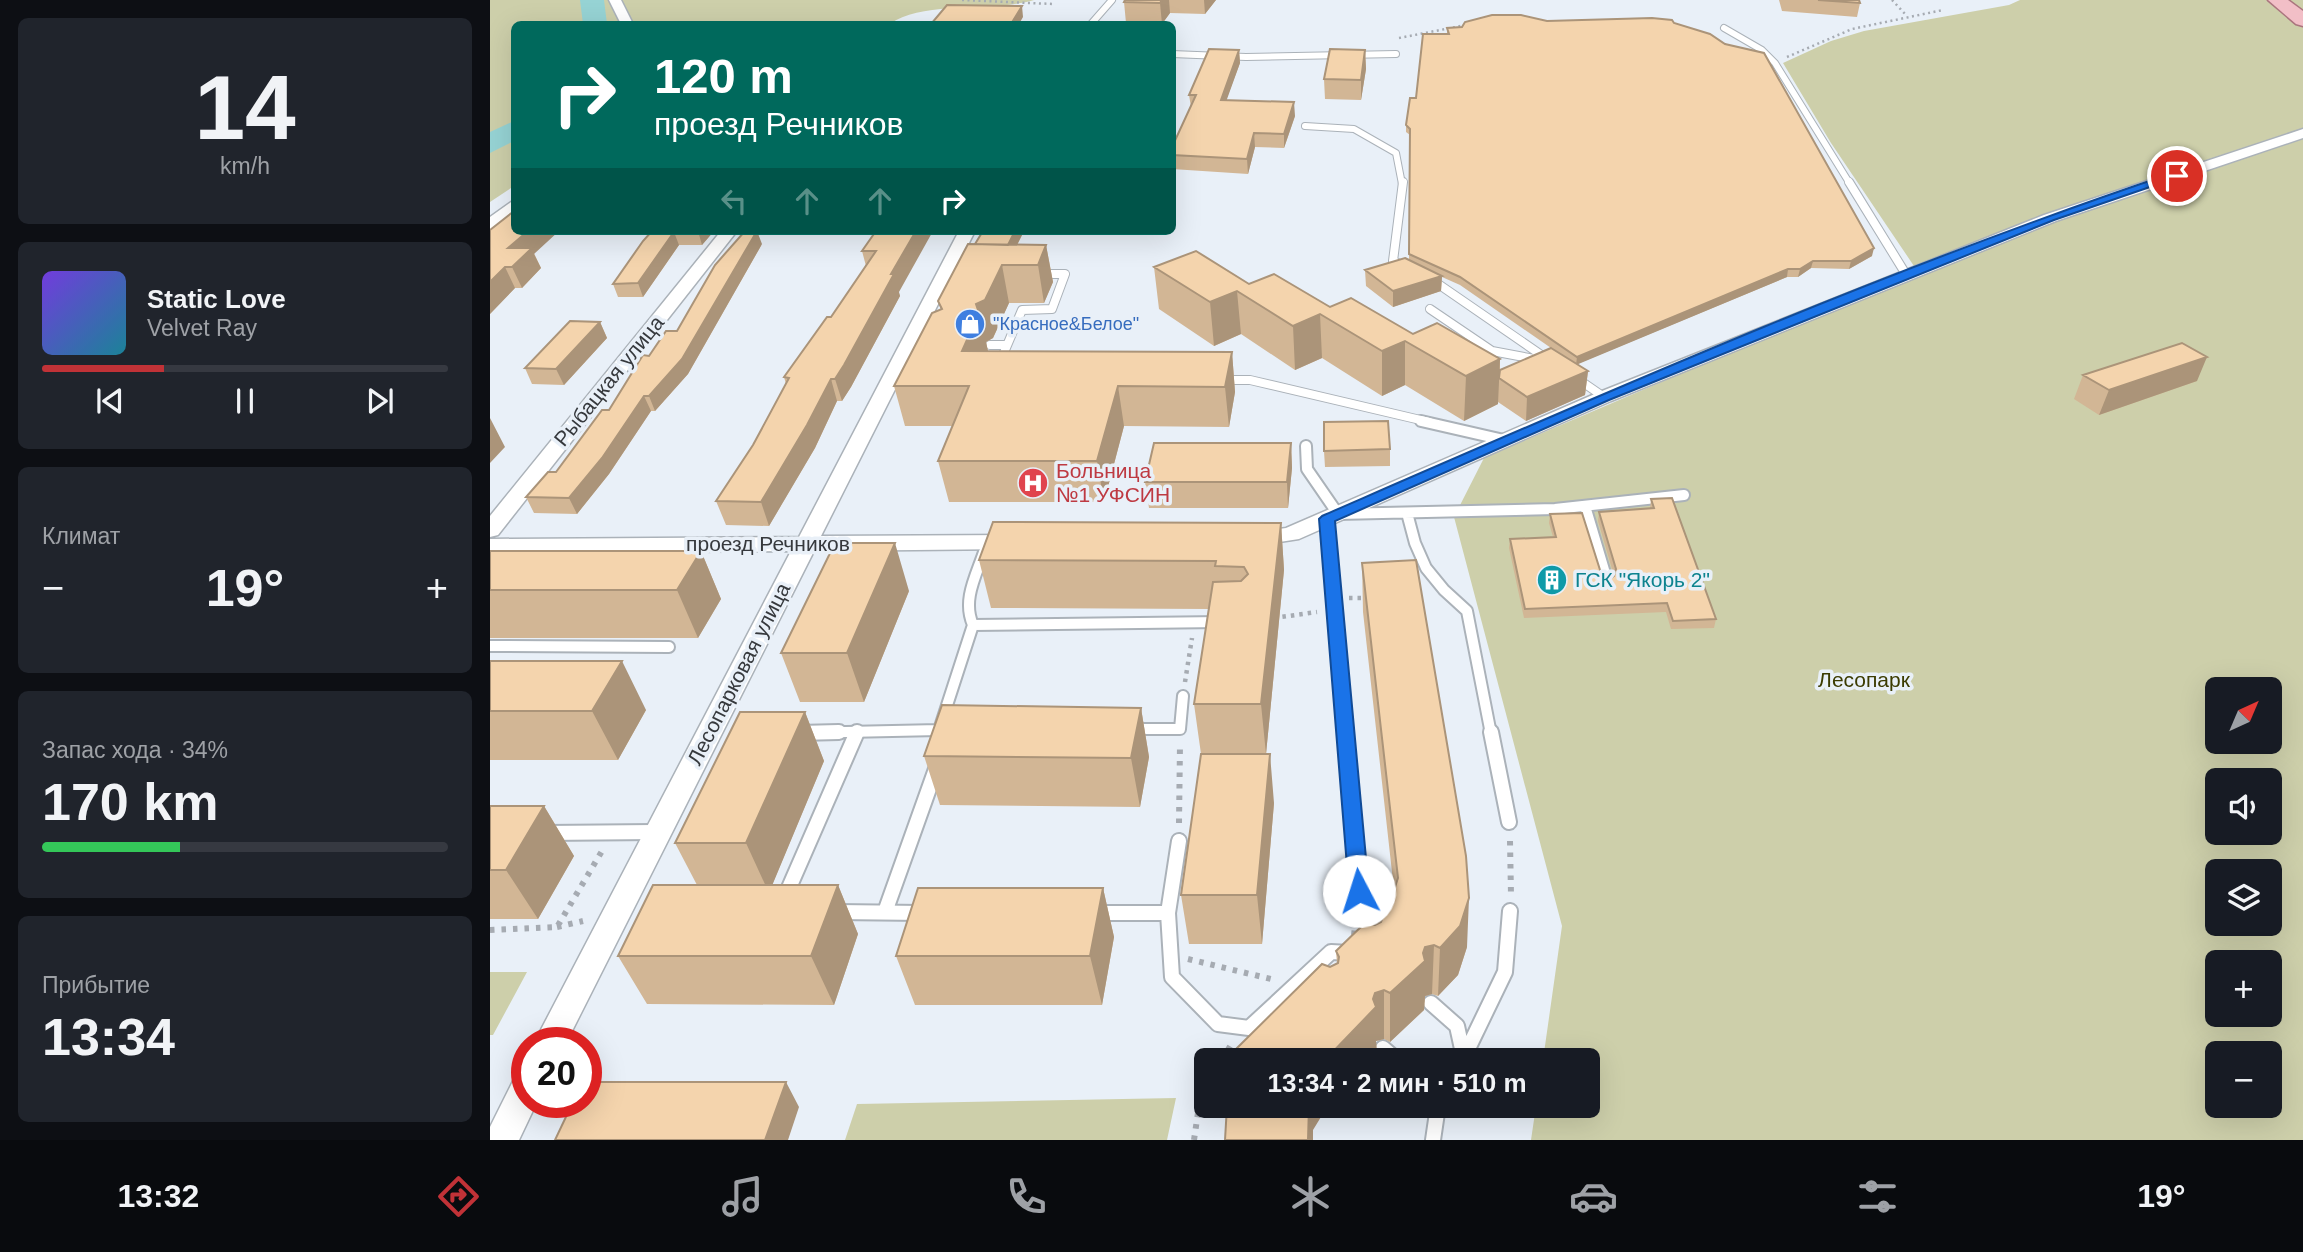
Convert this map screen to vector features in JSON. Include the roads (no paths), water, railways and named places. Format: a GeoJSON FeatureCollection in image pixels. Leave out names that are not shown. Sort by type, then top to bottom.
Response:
{"type":"FeatureCollection","features":[{"type":"Feature","properties":{"kind":"main road"},"geometry":{"type":"LineString","coordinates":[[2277,0],[2303,20]]}},
{"type":"Feature","properties":{"kind":"main road"},"geometry":{"type":"LineString","coordinates":[[2298,0],[2303,3]]}},
{"type":"Feature","properties":{"kind":"street"},"geometry":{"type":"LineString","coordinates":[[615,0],[626,21]]}},
{"type":"Feature","properties":{"kind":"street"},"geometry":{"type":"LineString","coordinates":[[1238,539],[1266,539],[1291,534],[1604,397],[2050,218],[2303,133]]}},
{"type":"Feature","properties":{"kind":"street"},"geometry":{"type":"LineString","coordinates":[[490,225],[511,208]]}},
{"type":"Feature","properties":{"kind":"street","name":"Рыбацкая улица"},"geometry":{"type":"LineString","coordinates":[[490,530],[726,235]]}},
{"type":"Feature","properties":{"kind":"street","name":"Лесопарковая улица"},"geometry":{"type":"LineString","coordinates":[[559,1027],[623,913],[658,832],[715,735],[806,544],[916,345],[951,275],[966,235]]}},
{"type":"Feature","properties":{"kind":"street","name":"проезд Речников"},"geometry":{"type":"LineString","coordinates":[[490,546],[1043,542]]}},
{"type":"Feature","properties":{"kind":"street"},"geometry":{"type":"LineString","coordinates":[[500,1140],[511,1118]]}},
{"type":"Feature","properties":{"kind":"lane"},"geometry":{"type":"LineString","coordinates":[[1094,21],[1112,0]]}},
{"type":"Feature","properties":{"kind":"lane"},"geometry":{"type":"LineString","coordinates":[[1724,28],[1762,50],[1775,63],[1907,276]]}},
{"type":"Feature","properties":{"kind":"lane"},"geometry":{"type":"LineString","coordinates":[[1176,54],[1246,57],[1394,54]]}},
{"type":"Feature","properties":{"kind":"lane"},"geometry":{"type":"LineString","coordinates":[[1306,126],[1354,129],[1396,153],[1403,178],[1393,261],[1441,284],[1604,397]]}},
{"type":"Feature","properties":{"kind":"lane"},"geometry":{"type":"LineString","coordinates":[[997,368],[1022,310],[1052,309],[1065,274],[1025,274]]}},
{"type":"Feature","properties":{"kind":"lane"},"geometry":{"type":"LineString","coordinates":[[1430,309],[1492,351],[1553,362]]}},
{"type":"Feature","properties":{"kind":"lane"},"geometry":{"type":"LineString","coordinates":[[990,345],[1007,345]]}},
{"type":"Feature","properties":{"kind":"lane"},"geometry":{"type":"LineString","coordinates":[[1210,380],[1250,380],[1504,440]]}},
{"type":"Feature","properties":{"kind":"lane"},"geometry":{"type":"LineString","coordinates":[[1306,446],[1307,469],[1333,517],[1359,891]]}},
{"type":"Feature","properties":{"kind":"lane"},"geometry":{"type":"LineString","coordinates":[[1333,517],[1629,504],[1684,495]]}},
{"type":"Feature","properties":{"kind":"lane"},"geometry":{"type":"LineString","coordinates":[[1585,506],[1607,580]]}},
{"type":"Feature","properties":{"kind":"lane"},"geometry":{"type":"LineString","coordinates":[[1407,513],[1410,531],[1427,573],[1445,594],[1467,611],[1509,822]]}},
{"type":"Feature","properties":{"kind":"lane"},"geometry":{"type":"LineString","coordinates":[[885,912],[944,737],[973,625],[967,616],[967,604],[988,543]]}},
{"type":"Feature","properties":{"kind":"lane"},"geometry":{"type":"LineString","coordinates":[[973,625],[1245,622]]}},
{"type":"Feature","properties":{"kind":"lane"},"geometry":{"type":"LineString","coordinates":[[490,646],[669,647]]}},
{"type":"Feature","properties":{"kind":"lane"},"geometry":{"type":"LineString","coordinates":[[1113,729],[1180,729],[1183,696]]}},
{"type":"Feature","properties":{"kind":"lane"},"geometry":{"type":"LineString","coordinates":[[789,733],[857,732],[944,737]]}},
{"type":"Feature","properties":{"kind":"lane"},"geometry":{"type":"LineString","coordinates":[[779,912],[857,732]]}},
{"type":"Feature","properties":{"kind":"lane"},"geometry":{"type":"LineString","coordinates":[[531,833],[658,832]]}},
{"type":"Feature","properties":{"kind":"lane"},"geometry":{"type":"LineString","coordinates":[[1179,841],[1168,914],[1171,977],[1218,1024],[1249,1028],[1302,988],[1331,953],[1349,953],[1367,960]]}},
{"type":"Feature","properties":{"kind":"lane"},"geometry":{"type":"LineString","coordinates":[[1468,1048],[1505,972],[1510,911]]}},
{"type":"Feature","properties":{"kind":"lane"},"geometry":{"type":"LineString","coordinates":[[818,912],[939,913]]}},
{"type":"Feature","properties":{"kind":"lane"},"geometry":{"type":"LineString","coordinates":[[1087,913],[1168,914]]}},
{"type":"Feature","properties":{"kind":"lane"},"geometry":{"type":"LineString","coordinates":[[1431,1003],[1457,1026],[1461,1048]]}},
{"type":"Feature","properties":{"kind":"lane"},"geometry":{"type":"LineString","coordinates":[[1433,1140],[1436,1118]]}},
{"type":"Feature","properties":{"kind":"waterway"},"geometry":{"type":"LineString","coordinates":[[592,0],[595,21]]}},
{"type":"Feature","properties":{"kind":"waterway"},"geometry":{"type":"LineString","coordinates":[[490,144],[511,131]]}},
{"type":"Feature","properties":{"kind":"place","name":"\"Красное&Белое\""},"geometry":{"type":"Point","coordinates":[970,324]}},
{"type":"Feature","properties":{"kind":"place","name":"Больница №1 УФСИН"},"geometry":{"type":"Point","coordinates":[1033,483]}},
{"type":"Feature","properties":{"kind":"place","name":"ГСК \"Якорь 2\""},"geometry":{"type":"Point","coordinates":[1552,580]}},
{"type":"Feature","properties":{"kind":"park label","name":"Лесопарк"},"geometry":{"type":"Point","coordinates":[1864,680]}}]}
